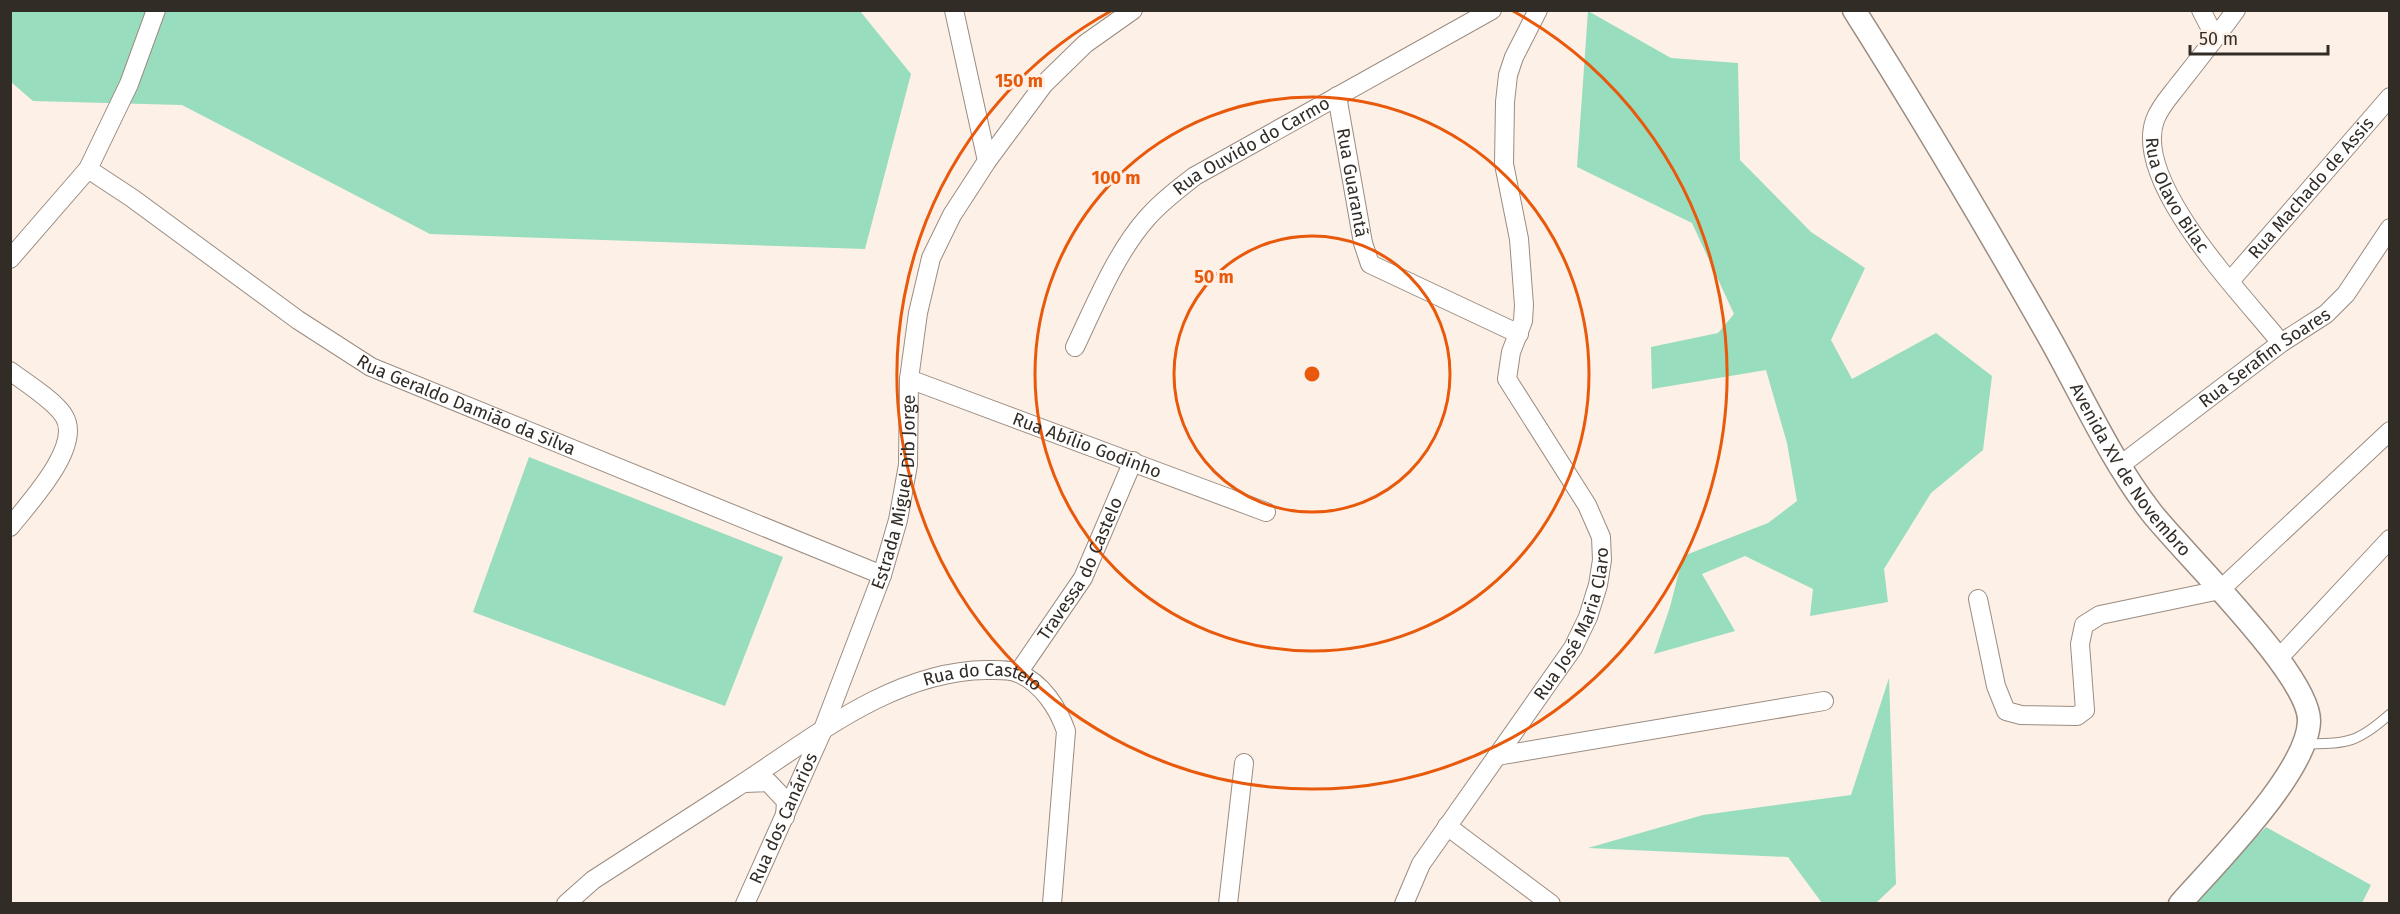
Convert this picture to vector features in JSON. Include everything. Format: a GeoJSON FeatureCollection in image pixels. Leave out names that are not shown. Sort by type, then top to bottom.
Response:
{"type":"FeatureCollection","features":[{"type":"Feature","properties":{"kind":"street"},"geometry":{"type":"LineString","coordinates":[[10,259],[88,169],[129,84],[156,10]]}},
{"type":"Feature","properties":{"kind":"street"},"geometry":{"type":"LineString","coordinates":[[954,10],[987,160]]}},
{"type":"Feature","properties":{"kind":"street","name":"Estrada Miguel Dib Jorge"},"geometry":{"type":"LineString","coordinates":[[822,732],[882,575],[898,520],[908,465],[909,379],[918,313],[931,258],[952,215],[987,160],[1044,84],[1084,44],[1132,10]]}},
{"type":"Feature","properties":{"kind":"street","name":"Rua Ouvido do Carmo"},"geometry":{"type":"LineString","coordinates":[[1075,347],[1111,274],[1145,219],[1166,199],[1195,176],[1492,10]]}},
{"type":"Feature","properties":{"kind":"street","name":"Rua José Maria Claro"},"geometry":{"type":"LineString","coordinates":[[1404,901],[1421,864],[1573,648],[1588,617],[1602,560],[1601,537],[1587,505],[1507,379],[1509,360],[1519,334],[1524,305],[1519,239],[1504,164],[1505,102],[1508,75],[1514,57],[1538,10]]}},
{"type":"Feature","properties":{"kind":"street","name":"Avenida XV de Novembro"},"geometry":{"type":"LineString","coordinates":[[1854,10],[2049,336],[2118,467],[2153,514],[2278,659],[2299,689],[2309,719],[2304,744],[2290,772],[2243,831],[2180,903]]}},
{"type":"Feature","properties":{"kind":"street"},"geometry":{"type":"LineString","coordinates":[[2201,10],[2215,37]]}},
{"type":"Feature","properties":{"kind":"street","name":"Rua Olavo Bilac"},"geometry":{"type":"LineString","coordinates":[[2236,10],[2158,111],[2152,133],[2159,173],[2174,207],[2281,343]]}},
{"type":"Feature","properties":{"kind":"street","name":"Rua Guarantã"},"geometry":{"type":"LineString","coordinates":[[1337,96],[1363,243],[1366,256],[1373,267],[1519,334]]}},
{"type":"Feature","properties":{"kind":"street","name":"Rua Machado de Assis"},"geometry":{"type":"LineString","coordinates":[[2230,280],[2390,97]]}},
{"type":"Feature","properties":{"kind":"street","name":"Rua Geraldo Damião da Silva"},"geometry":{"type":"LineString","coordinates":[[88,169],[132,198],[298,320],[370,367],[882,575]]}},
{"type":"Feature","properties":{"kind":"street","name":"Rua Serafim Soares"},"geometry":{"type":"LineString","coordinates":[[2118,467],[2281,343],[2326,314],[2346,294],[2390,228]]}},
{"type":"Feature","properties":{"kind":"street"},"geometry":{"type":"LineString","coordinates":[[10,371],[63,413],[69,425],[69,440],[60,459],[10,527]]}},
{"type":"Feature","properties":{"kind":"street","name":"Rua Abílio Godinho"},"geometry":{"type":"LineString","coordinates":[[909,379],[1266,512]]}},
{"type":"Feature","properties":{"kind":"street"},"geometry":{"type":"LineString","coordinates":[[1978,599],[1996,686],[2006,711],[2021,715],[2070,717],[2082,714],[2085,710],[2080,634],[2090,619],[2220,590],[2390,431]]}},
{"type":"Feature","properties":{"kind":"street","name":"Travessa do Castelo"},"geometry":{"type":"LineString","coordinates":[[1018,673],[1083,578],[1133,461]]}},
{"type":"Feature","properties":{"kind":"street"},"geometry":{"type":"LineString","coordinates":[[2278,659],[2390,539]]}},
{"type":"Feature","properties":{"kind":"street","name":"Rua do Castelo"},"geometry":{"type":"LineString","coordinates":[[822,732],[868,705],[919,682],[975,670],[1018,673],[1046,694],[1060,713],[1066,731],[1052,903]]}},
{"type":"Feature","properties":{"kind":"street"},"geometry":{"type":"LineString","coordinates":[[1497,756],[1824,701]]}},
{"type":"Feature","properties":{"kind":"street"},"geometry":{"type":"LineString","coordinates":[[566,903],[592,880],[822,732]]}},
{"type":"Feature","properties":{"kind":"street","name":"Rua dos Canários"},"geometry":{"type":"LineString","coordinates":[[745,903],[785,819],[822,732]]}},
{"type":"Feature","properties":{"kind":"street"},"geometry":{"type":"LineString","coordinates":[[1228,903],[1244,763]]}},
{"type":"Feature","properties":{"kind":"street"},"geometry":{"type":"LineString","coordinates":[[743,783],[768,782],[786,801],[785,819]]}},
{"type":"Feature","properties":{"kind":"street"},"geometry":{"type":"LineString","coordinates":[[1447,826],[1551,903]]}},
{"type":"Feature","properties":{"kind":"lane"},"geometry":{"type":"LineString","coordinates":[[2304,744],[2353,741],[2362,737],[2390,714]]}},
{"type":"Feature","properties":{"kind":"green space"},"geometry":{"type":"Polygon","coordinates":[[[12,10],[860,11],[911,74],[865,249],[430,234],[182,105],[33,101],[11,82],[12,10]]]}},
{"type":"Feature","properties":{"kind":"green space"},"geometry":{"type":"Polygon","coordinates":[[[1588,11],[1671,58],[1738,63],[1740,160],[1811,232],[1865,268],[1831,340],[1852,379],[1936,333],[1992,376],[1983,450],[1931,493],[1884,569],[1888,602],[1810,616],[1813,589],[1745,556],[1702,574],[1735,631],[1654,654],[1670,607],[1683,556],[1768,523],[1797,501],[1787,443],[1766,370],[1652,389],[1651,347],[1718,333],[1734,314],[1692,223],[1577,167],[1588,11]]]}},
{"type":"Feature","properties":{"kind":"green space"},"geometry":{"type":"Polygon","coordinates":[[[529,457],[783,557],[725,706],[473,612],[529,457]]]}},
{"type":"Feature","properties":{"kind":"green space"},"geometry":{"type":"Polygon","coordinates":[[[1889,678],[1896,884],[1876,903],[1822,903],[1788,857],[1588,848],[1703,815],[1851,795],[1889,678]]]}},
{"type":"Feature","properties":{"kind":"green space"},"geometry":{"type":"Polygon","coordinates":[[[2266,827],[2371,885],[2362,903],[2190,904],[2266,827]]]}}]}
